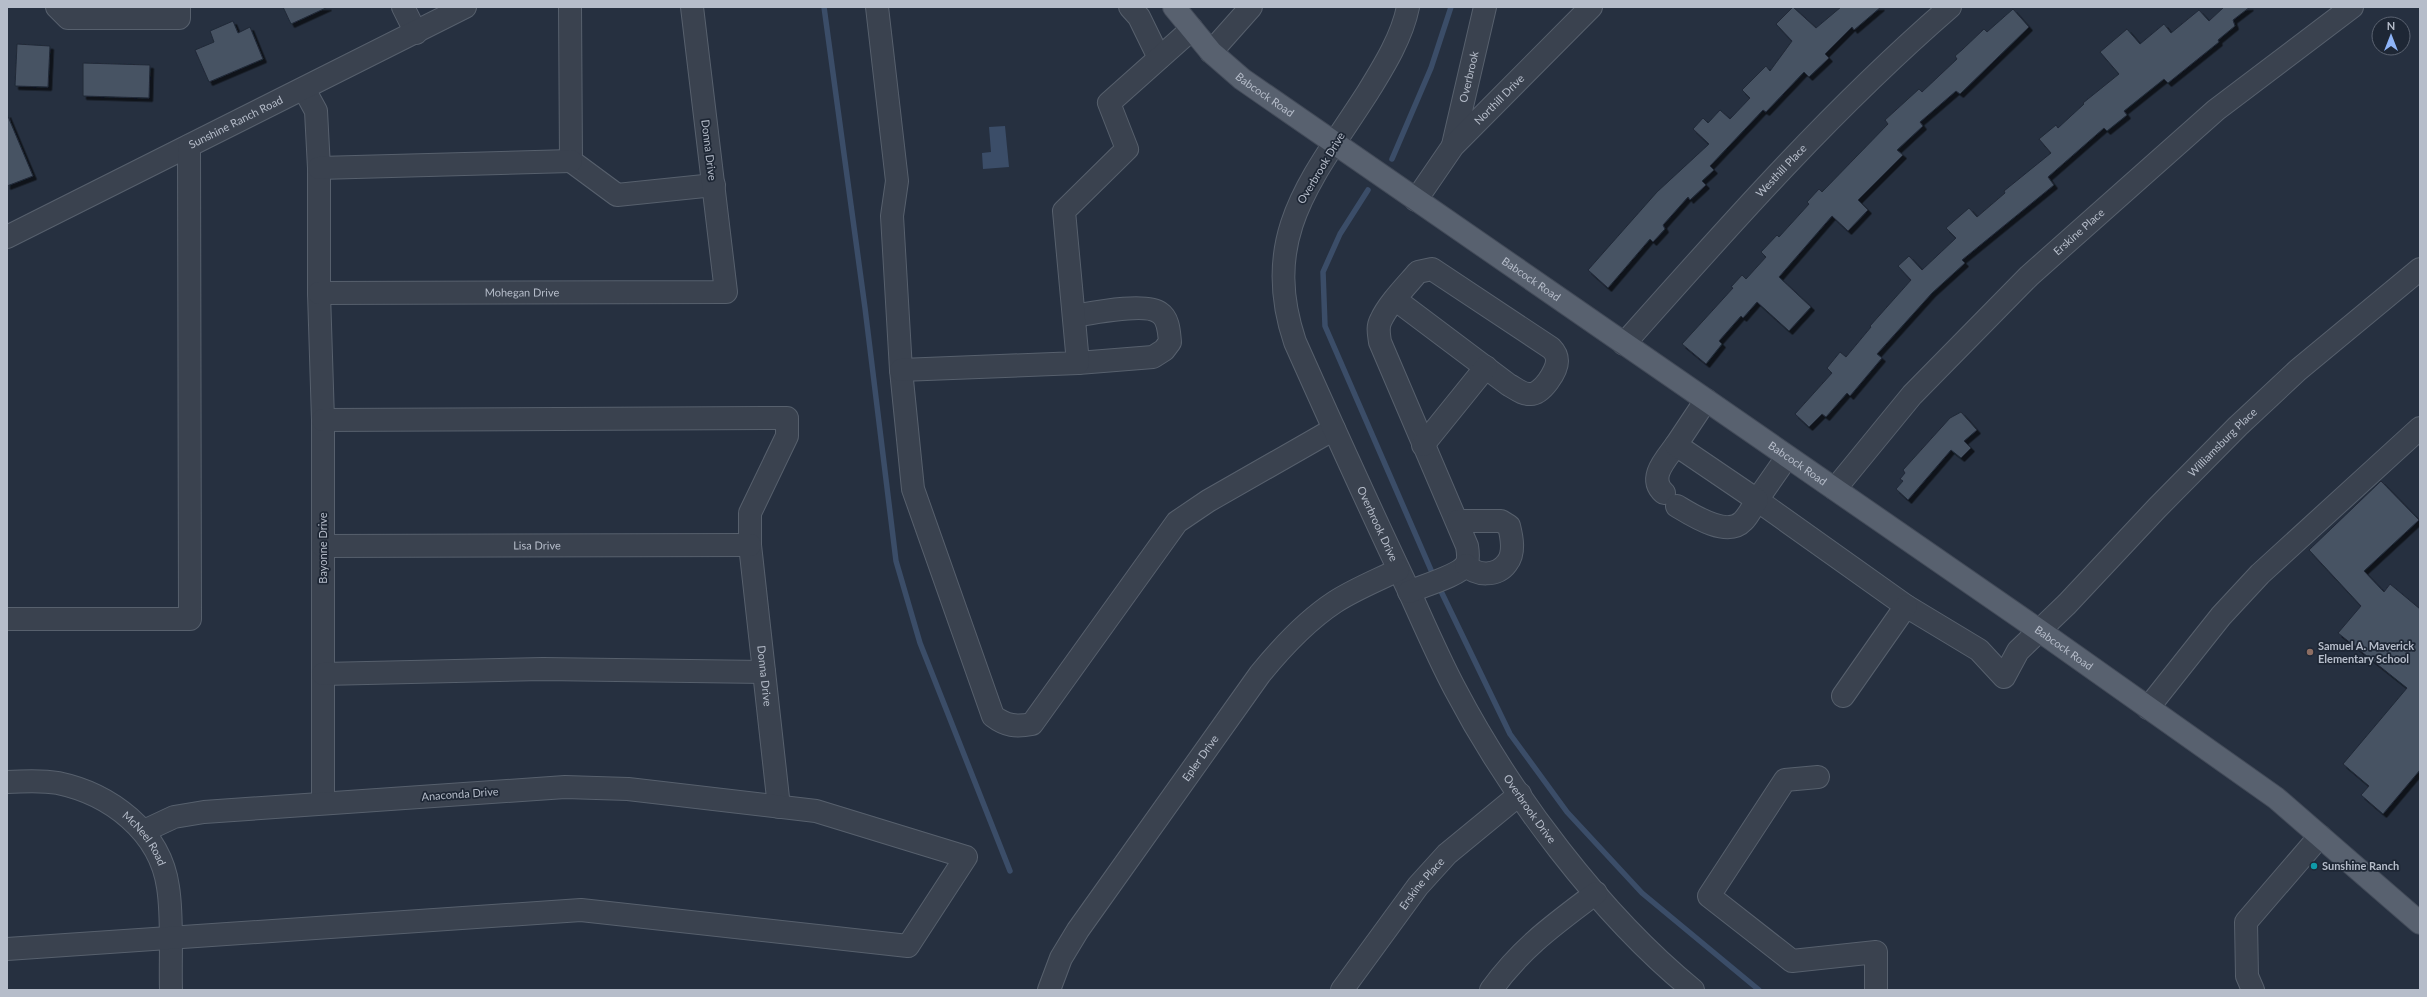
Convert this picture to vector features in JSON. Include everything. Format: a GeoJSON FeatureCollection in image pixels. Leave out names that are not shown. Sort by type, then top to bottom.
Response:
{"type":"FeatureCollection","features":[{"type":"Feature","properties":{"kind":"main road","name":"Babcock Road"},"geometry":{"type":"LineString","coordinates":[[1174,7],[1211,52],[1242,79],[2040,631],[2276,798],[2420,923]]}},
{"type":"Feature","properties":{"kind":"street"},"geometry":{"type":"LineString","coordinates":[[58,7],[68,18],[179,18],[179,7]]}},
{"type":"Feature","properties":{"kind":"street"},"geometry":{"type":"LineString","coordinates":[[403,7],[416,33]]}},
{"type":"Feature","properties":{"kind":"street","name":"Sunshine Ranch Road"},"geometry":{"type":"LineString","coordinates":[[7,237],[416,33],[465,7]]}},
{"type":"Feature","properties":{"kind":"street"},"geometry":{"type":"LineString","coordinates":[[570,7],[571,161]]}},
{"type":"Feature","properties":{"kind":"street","name":"Donna Drive"},"geometry":{"type":"LineString","coordinates":[[692,7],[726,292]]}},
{"type":"Feature","properties":{"kind":"street"},"geometry":{"type":"LineString","coordinates":[[877,7],[897,181],[892,216],[901,370],[913,489],[993,716],[1004,724],[1018,726],[1032,724],[1177,522],[1208,501],[1334,429]]}},
{"type":"Feature","properties":{"kind":"street"},"geometry":{"type":"LineString","coordinates":[[1130,7],[1139,17],[1159,58]]}},
{"type":"Feature","properties":{"kind":"street"},"geometry":{"type":"LineString","coordinates":[[1211,52],[1251,7]]}},
{"type":"Feature","properties":{"kind":"street","name":"Overbrook Drive"},"geometry":{"type":"LineString","coordinates":[[1408,7],[1385,65],[1299,203],[1287,234],[1282,266],[1284,304],[1288,323],[1398,570],[1417,588],[1455,690],[1520,794],[1566,858],[1681,987]]}},
{"type":"Feature","properties":{"kind":"street","name":"Overbrook"},"geometry":{"type":"LineString","coordinates":[[1452,146],[1484,7]]}},
{"type":"Feature","properties":{"kind":"street","name":"Northill Drive"},"geometry":{"type":"LineString","coordinates":[[1416,200],[1452,146],[1592,7]]}},
{"type":"Feature","properties":{"kind":"street","name":"Westhill Place"},"geometry":{"type":"LineString","coordinates":[[1624,344],[1771,179],[1850,99],[1950,7]]}},
{"type":"Feature","properties":{"kind":"street","name":"Erskine Place"},"geometry":{"type":"LineString","coordinates":[[1835,489],[1912,395],[2029,276],[2216,110],[2352,7]]}},
{"type":"Feature","properties":{"kind":"street"},"geometry":{"type":"LineString","coordinates":[[1078,363],[1064,210],[1127,149],[1109,103],[1192,29]]}},
{"type":"Feature","properties":{"kind":"street","name":"Bayonne Drive"},"geometry":{"type":"LineString","coordinates":[[304,89],[316,111],[319,168],[319,293],[323,420],[323,803]]}},
{"type":"Feature","properties":{"kind":"street"},"geometry":{"type":"LineString","coordinates":[[7,619],[190,619],[189,146]]}},
{"type":"Feature","properties":{"kind":"street"},"geometry":{"type":"LineString","coordinates":[[319,168],[571,161],[617,195],[714,185]]}},
{"type":"Feature","properties":{"kind":"street"},"geometry":{"type":"LineString","coordinates":[[1396,300],[1508,385],[1526,394],[1533,394],[1542,389],[1557,365],[1558,359],[1551,348],[1432,269],[1418,272],[1381,319],[1378,330],[1380,342],[1423,445],[1468,546],[1468,560],[1462,568],[1417,588]]}},
{"type":"Feature","properties":{"kind":"street","name":"Williamsburg Place"},"geometry":{"type":"LineString","coordinates":[[1906,606],[1979,650],[2004,677],[2018,651],[2040,631],[2238,426],[2298,370],[2420,269]]}},
{"type":"Feature","properties":{"kind":"street","name":"Mohegan Drive"},"geometry":{"type":"LineString","coordinates":[[319,293],[726,292]]}},
{"type":"Feature","properties":{"kind":"street"},"geometry":{"type":"LineString","coordinates":[[901,370],[1078,363],[1153,357],[1164,350],[1170,342],[1165,318],[1160,312],[1148,308],[1074,316]]}},
{"type":"Feature","properties":{"kind":"street"},"geometry":{"type":"LineString","coordinates":[[1423,445],[1486,367]]}},
{"type":"Feature","properties":{"kind":"street"},"geometry":{"type":"LineString","coordinates":[[1706,400],[1665,460],[1656,478],[1658,486],[1671,500],[1704,523],[1730,526],[1742,522],[1787,457]]}},
{"type":"Feature","properties":{"kind":"street","name":"Donna Drive"},"geometry":{"type":"LineString","coordinates":[[323,420],[787,418],[787,436],[750,513],[750,545],[779,807]]}},
{"type":"Feature","properties":{"kind":"street"},"geometry":{"type":"LineString","coordinates":[[2148,708],[2220,616],[2260,574],[2420,428]]}},
{"type":"Feature","properties":{"kind":"street"},"geometry":{"type":"LineString","coordinates":[[1676,445],[1758,500],[1906,606],[1843,696]]}},
{"type":"Feature","properties":{"kind":"street"},"geometry":{"type":"LineString","coordinates":[[1458,521],[1501,521],[1509,526],[1512,537],[1510,558],[1507,564],[1498,570],[1486,574],[1462,568]]}},
{"type":"Feature","properties":{"kind":"street","name":"Lisa Drive"},"geometry":{"type":"LineString","coordinates":[[323,546],[750,545]]}},
{"type":"Feature","properties":{"kind":"street","name":"Epler Drive"},"geometry":{"type":"LineString","coordinates":[[1049,990],[1061,958],[1078,930],[1260,674],[1288,642],[1336,602],[1398,570]]}},
{"type":"Feature","properties":{"kind":"street"},"geometry":{"type":"LineString","coordinates":[[323,674],[543,668],[764,672]]}},
{"type":"Feature","properties":{"kind":"street"},"geometry":{"type":"LineString","coordinates":[[1818,777],[1785,780],[1709,896],[1792,961],[1876,952],[1876,990]]}},
{"type":"Feature","properties":{"kind":"street","name":"McNeel Road"},"geometry":{"type":"LineString","coordinates":[[7,782],[58,783],[88,792],[117,806],[144,831],[160,860],[168,887],[171,990]]}},
{"type":"Feature","properties":{"kind":"street","name":"Anaconda Drive"},"geometry":{"type":"LineString","coordinates":[[144,831],[174,817],[204,812],[565,787],[628,789],[816,811],[966,857],[908,946],[581,910],[169,939]]}},
{"type":"Feature","properties":{"kind":"street","name":"Erskine Place"},"geometry":{"type":"LineString","coordinates":[[1342,990],[1418,886],[1446,854],[1520,794]]}},
{"type":"Feature","properties":{"kind":"street"},"geometry":{"type":"LineString","coordinates":[[2253,990],[2247,976],[2246,922],[2320,836]]}},
{"type":"Feature","properties":{"kind":"street"},"geometry":{"type":"LineString","coordinates":[[1491,990],[1510,964],[1537,938],[1596,893]]}},
{"type":"Feature","properties":{"kind":"street"},"geometry":{"type":"LineString","coordinates":[[7,949],[169,939]]}},
{"type":"Feature","properties":{"kind":"water"},"geometry":{"type":"Polygon","coordinates":[[[1005,126],[1009,167],[983,169],[982,153],[991,152],[989,127],[1005,126]]]}},
{"type":"Feature","properties":{"kind":"building"},"geometry":{"type":"Polygon","coordinates":[[[283,7],[328,7],[291,24],[283,7]]]}},
{"type":"Feature","properties":{"kind":"building"},"geometry":{"type":"Polygon","coordinates":[[[1793,7],[1816,28],[1841,7],[1881,7],[1854,30],[1852,27],[1825,54],[1829,58],[1809,77],[1804,72],[1766,112],[1763,110],[1710,166],[1714,170],[1702,181],[1706,185],[1690,200],[1688,197],[1663,225],[1665,229],[1653,242],[1650,239],[1608,288],[1588,270],[1657,192],[1709,144],[1693,129],[1703,118],[1708,123],[1720,110],[1730,119],[1750,98],[1742,90],[1766,66],[1770,71],[1792,41],[1776,24],[1793,7]]]}},
{"type":"Feature","properties":{"kind":"building"},"geometry":{"type":"Polygon","coordinates":[[[2224,7],[2250,7],[2233,20],[2235,26],[2218,40],[2219,42],[2168,83],[2164,79],[2124,111],[2127,115],[2107,131],[2104,128],[2048,177],[2054,185],[1962,260],[1965,263],[1932,293],[1877,354],[1882,358],[1850,396],[1847,393],[1826,417],[1822,414],[1809,427],[1795,414],[1832,373],[1827,368],[1840,352],[1846,357],[1871,327],[1870,326],[1911,280],[1898,266],[1909,256],[1922,270],[1956,238],[1946,228],[1969,208],[1977,217],[2005,193],[2004,191],[2051,153],[2039,139],[2056,125],[2058,128],[2084,104],[2083,103],[2119,74],[2100,52],[2127,29],[2140,44],[2164,24],[2171,33],[2199,10],[2209,21],[2224,7]]]}},
{"type":"Feature","properties":{"kind":"building"},"geometry":{"type":"Polygon","coordinates":[[[2013,9],[2029,27],[1960,94],[1956,91],[1920,122],[1923,126],[1897,150],[1903,155],[1858,200],[1868,210],[1848,231],[1832,216],[1779,277],[1811,307],[1789,331],[1757,302],[1743,318],[1741,316],[1719,341],[1722,344],[1706,364],[1682,344],[1733,288],[1731,287],[1742,275],[1746,279],[1766,257],[1761,252],[1777,235],[1779,237],[1809,204],[1807,202],[1819,189],[1822,192],[1888,124],[1885,120],[1919,89],[1922,92],[1957,59],[1955,56],[1984,29],[1987,32],[2013,9]]]}},
{"type":"Feature","properties":{"kind":"building"},"geometry":{"type":"Polygon","coordinates":[[[233,21],[238,33],[250,27],[263,59],[209,82],[195,50],[214,42],[210,31],[233,21]]]}},
{"type":"Feature","properties":{"kind":"building"},"geometry":{"type":"Polygon","coordinates":[[[17,44],[50,46],[48,87],[15,86],[17,44]]]}},
{"type":"Feature","properties":{"kind":"building"},"geometry":{"type":"Polygon","coordinates":[[[83,63],[150,65],[149,98],[83,96],[83,63]]]}},
{"type":"Feature","properties":{"kind":"building"},"geometry":{"type":"Polygon","coordinates":[[[7,114],[33,176],[7,186],[7,114]]]}},
{"type":"Feature","properties":{"kind":"building"},"geometry":{"type":"Polygon","coordinates":[[[1961,412],[1977,430],[1964,441],[1971,448],[1961,458],[1951,450],[1908,500],[1896,489],[1903,481],[1900,479],[1905,473],[1903,470],[1950,418],[1961,412]]]}},
{"type":"Feature","properties":{"kind":"building"},"geometry":{"type":"Polygon","coordinates":[[[2381,481],[2419,520],[2364,571],[2384,592],[2390,584],[2420,609],[2420,770],[2383,814],[2361,795],[2369,786],[2343,764],[2407,688],[2338,633],[2361,606],[2309,550],[2381,481]]]}},
{"type":"Feature","properties":{"kind":"waterway"},"geometry":{"type":"LineString","coordinates":[[824,7],[865,308],[896,561],[920,643],[1010,871]]}},
{"type":"Feature","properties":{"kind":"waterway"},"geometry":{"type":"LineString","coordinates":[[1392,159],[1431,68],[1451,7]]}},
{"type":"Feature","properties":{"kind":"waterway"},"geometry":{"type":"LineString","coordinates":[[1368,190],[1340,234],[1323,272],[1325,326],[1434,577]]}},
{"type":"Feature","properties":{"kind":"waterway"},"geometry":{"type":"LineString","coordinates":[[1438,585],[1510,734],[1567,812],[1642,893],[1759,990]]}},
{"type":"Feature","properties":{"kind":"place","name":"Samuel A. Maverick Elementary School"},"geometry":{"type":"Point","coordinates":[2310,652]}},
{"type":"Feature","properties":{"kind":"place","name":"Sunshine Ranch"},"geometry":{"type":"Point","coordinates":[2314,866]}}]}
